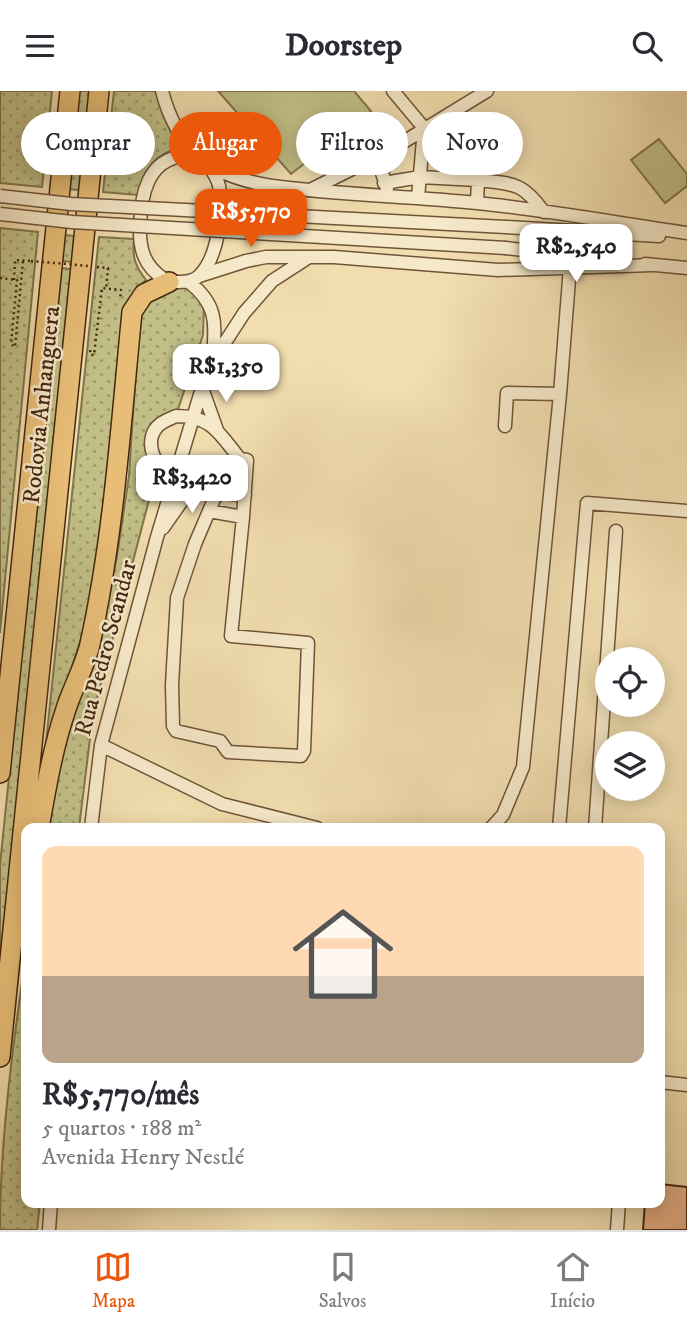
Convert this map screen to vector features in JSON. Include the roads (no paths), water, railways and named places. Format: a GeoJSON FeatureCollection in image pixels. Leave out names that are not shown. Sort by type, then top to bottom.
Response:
{"type":"FeatureCollection","features":[{"type":"Feature","properties":{"kind":"highway","name":"Rodovia Anhanguera"},"geometry":{"type":"LineString","coordinates":[[0,773],[70,91]]}},
{"type":"Feature","properties":{"kind":"highway","name":"Rodovia Anhanguera"},"geometry":{"type":"LineString","coordinates":[[24,823],[99,91]]}},
{"type":"Feature","properties":{"kind":"highway"},"geometry":{"type":"LineString","coordinates":[[40,823],[56,744],[65,710],[89,648],[102,588],[110,540],[132,312],[144,294],[169,282]]}},
{"type":"Feature","properties":{"kind":"highway","name":"Rodovia Anhanguera"},"geometry":{"type":"LineString","coordinates":[[0,1057],[21,855]]}},
{"type":"Feature","properties":{"kind":"highway"},"geometry":{"type":"LineString","coordinates":[[5,1012],[21,923]]}},
{"type":"Feature","properties":{"kind":"street"},"geometry":{"type":"LineString","coordinates":[[162,91],[169,112]]}},
{"type":"Feature","properties":{"kind":"street"},"geometry":{"type":"LineString","coordinates":[[393,91],[422,126]]}},
{"type":"Feature","properties":{"kind":"street"},"geometry":{"type":"LineString","coordinates":[[451,112],[486,91]]}},
{"type":"Feature","properties":{"kind":"street"},"geometry":{"type":"LineString","coordinates":[[418,198],[422,152]]}},
{"type":"Feature","properties":{"kind":"street"},"geometry":{"type":"LineString","coordinates":[[169,160],[153,172],[144,187],[139,235],[141,252],[146,263],[169,282],[194,279],[266,257],[309,257],[498,270],[653,265]]}},
{"type":"Feature","properties":{"kind":"street"},"geometry":{"type":"LineString","coordinates":[[194,279],[216,242],[220,218],[219,183],[214,175]]}},
{"type":"Feature","properties":{"kind":"street"},"geometry":{"type":"LineString","coordinates":[[233,175],[259,184],[477,203],[687,236]]}},
{"type":"Feature","properties":{"kind":"street"},"geometry":{"type":"LineString","coordinates":[[310,190],[340,175]]}},
{"type":"Feature","properties":{"kind":"street"},"geometry":{"type":"LineString","coordinates":[[382,175],[391,195]]}},
{"type":"Feature","properties":{"kind":"street"},"geometry":{"type":"LineString","coordinates":[[384,183],[420,177],[512,184],[523,188],[544,212]]}},
{"type":"Feature","properties":{"kind":"street"},"geometry":{"type":"LineString","coordinates":[[477,203],[478,180]]}},
{"type":"Feature","properties":{"kind":"street"},"geometry":{"type":"LineString","coordinates":[[0,196],[71,204],[687,236]]}},
{"type":"Feature","properties":{"kind":"street"},"geometry":{"type":"LineString","coordinates":[[0,214],[72,222],[506,248],[687,268]]}},
{"type":"Feature","properties":{"kind":"street","name":"Rua Pedro Scandar"},"geometry":{"type":"LineString","coordinates":[[92,823],[101,745],[157,537],[202,388],[213,361],[244,313],[272,281],[309,257]]}},
{"type":"Feature","properties":{"kind":"street"},"geometry":{"type":"LineString","coordinates":[[496,823],[503,815],[523,767],[570,267]]}},
{"type":"Feature","properties":{"kind":"street","name":"Rua Pedro Scandar"},"geometry":{"type":"LineString","coordinates":[[194,279],[213,309],[213,361]]}},
{"type":"Feature","properties":{"kind":"street"},"geometry":{"type":"LineString","coordinates":[[202,388],[217,430],[240,459]]}},
{"type":"Feature","properties":{"kind":"street"},"geometry":{"type":"LineString","coordinates":[[505,426],[506,393],[560,394]]}},
{"type":"Feature","properties":{"kind":"street"},"geometry":{"type":"LineString","coordinates":[[217,430],[193,416],[176,416],[157,427],[150,446],[164,471],[175,475],[200,475],[240,459],[247,460],[245,495],[231,636],[308,643],[304,751],[301,756],[228,752],[220,741],[176,731],[172,685],[177,598],[217,494],[245,495]]}},
{"type":"Feature","properties":{"kind":"street"},"geometry":{"type":"LineString","coordinates":[[157,537],[200,475]]}},
{"type":"Feature","properties":{"kind":"street"},"geometry":{"type":"LineString","coordinates":[[559,823],[587,503],[687,511]]}},
{"type":"Feature","properties":{"kind":"street"},"geometry":{"type":"LineString","coordinates":[[209,511],[243,517]]}},
{"type":"Feature","properties":{"kind":"street"},"geometry":{"type":"LineString","coordinates":[[595,823],[616,531]]}},
{"type":"Feature","properties":{"kind":"street"},"geometry":{"type":"LineString","coordinates":[[101,745],[222,804],[297,823]]}},
{"type":"Feature","properties":{"kind":"street"},"geometry":{"type":"LineString","coordinates":[[665,1083],[687,1085]]}},
{"type":"Feature","properties":{"kind":"street"},"geometry":{"type":"LineString","coordinates":[[49,1230],[51,1208]]}},
{"type":"Feature","properties":{"kind":"street"},"geometry":{"type":"LineString","coordinates":[[617,1230],[619,1208]]}}]}
